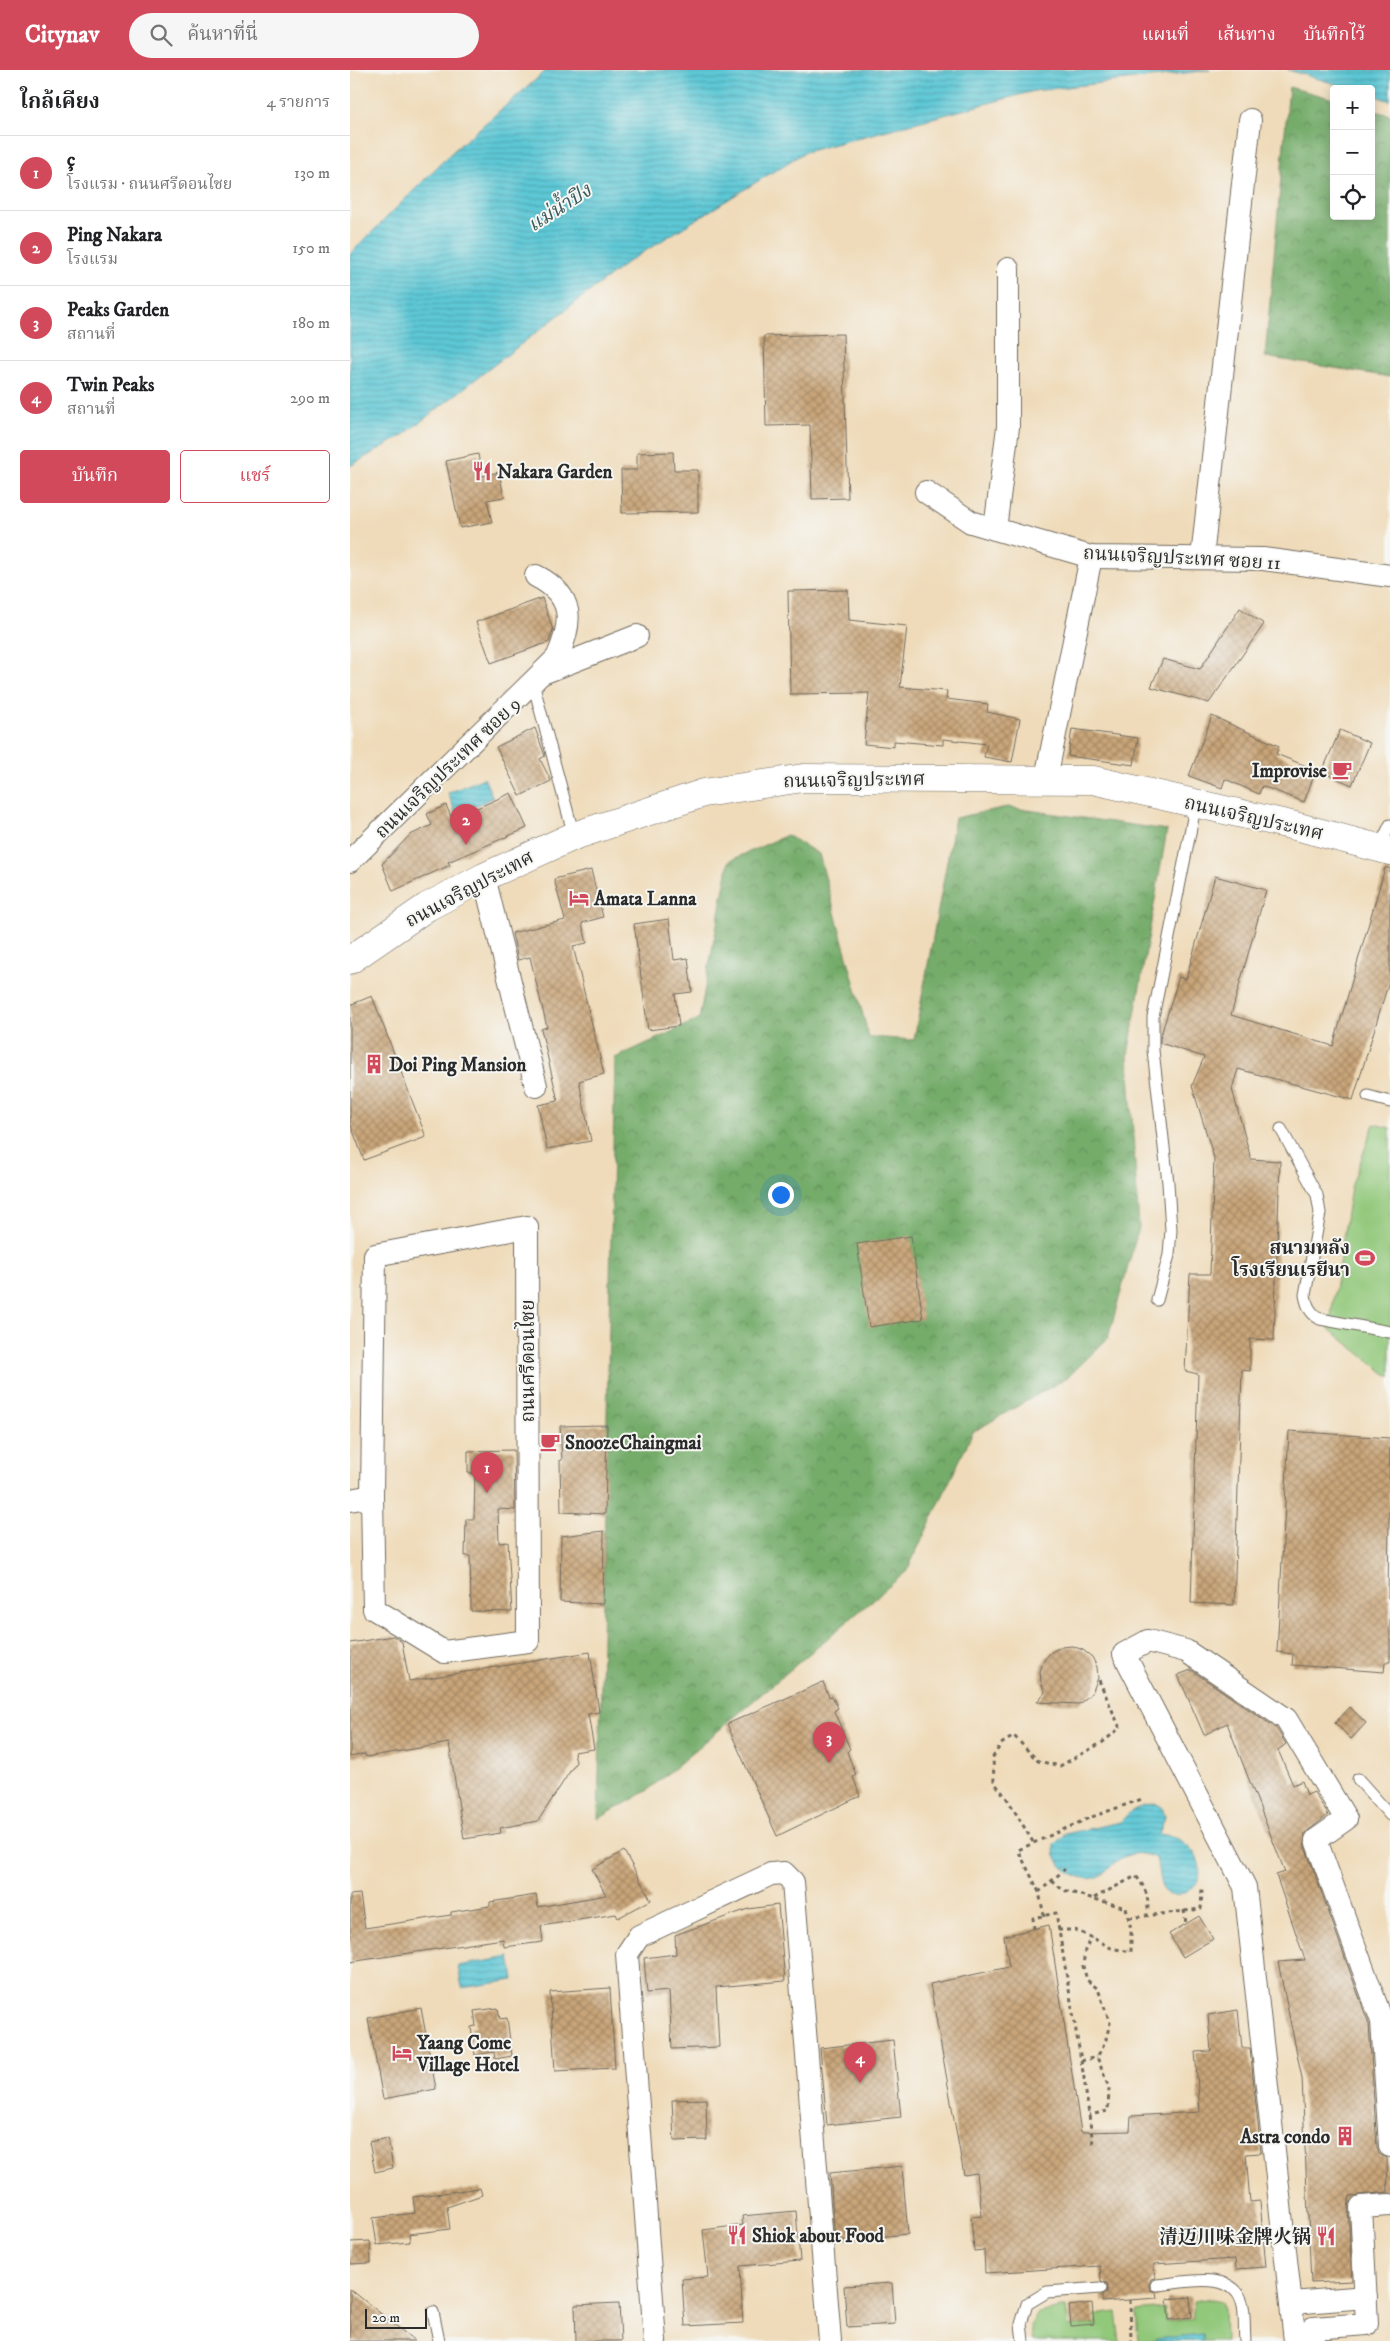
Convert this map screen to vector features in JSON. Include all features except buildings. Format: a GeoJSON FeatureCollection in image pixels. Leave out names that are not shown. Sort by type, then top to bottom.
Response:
{"type":"FeatureCollection","features":[{"type":"Feature","properties":{"kind":"street"},"geometry":{"type":"LineString","coordinates":[[1202,558],[1250,120]]}},
{"type":"Feature","properties":{"kind":"street"},"geometry":{"type":"LineString","coordinates":[[995,529],[1008,427],[1008,269]]}},
{"type":"Feature","properties":{"kind":"street","name":"ถนนเจริญประเทศ ซอย 11"},"geometry":{"type":"LineString","coordinates":[[926,492],[972,522],[1091,557],[1263,559],[1390,576]]}},
{"type":"Feature","properties":{"kind":"street"},"geometry":{"type":"LineString","coordinates":[[1046,778],[1091,557]]}},
{"type":"Feature","properties":{"kind":"street","name":"ถนนเจริญประเทศ ซอย 9"},"geometry":{"type":"LineString","coordinates":[[350,861],[557,658],[568,634],[566,607],[551,584],[536,576]]}},
{"type":"Feature","properties":{"kind":"street"},"geometry":{"type":"LineString","coordinates":[[538,677],[637,636]]}},
{"type":"Feature","properties":{"kind":"street","name":"ถนนเจริญประเทศ"},"geometry":{"type":"LineString","coordinates":[[350,960],[405,920],[484,877],[574,836],[704,793],[774,781],[803,778],[1046,778],[1093,780],[1196,803],[1386,841]]}},
{"type":"Feature","properties":{"kind":"street"},"geometry":{"type":"LineString","coordinates":[[484,877],[536,1086]]}},
{"type":"Feature","properties":{"kind":"street","name":"ถนนศรีดอนไชย"},"geometry":{"type":"LineString","coordinates":[[527,1227],[528,1641],[444,1652],[374,1608],[372,1496],[375,1255],[527,1227]]}},
{"type":"Feature","properties":{"kind":"street"},"geometry":{"type":"LineString","coordinates":[[350,1500],[372,1496]]}},
{"type":"Feature","properties":{"kind":"street"},"geometry":{"type":"LineString","coordinates":[[1295,2341],[1245,1888],[1124,1654],[1148,1641],[1186,1651],[1286,1719],[1346,1820],[1316,1840],[1382,2021],[1390,2146]]}},
{"type":"Feature","properties":{"kind":"street"},"geometry":{"type":"LineString","coordinates":[[655,2341],[626,1954],[639,1936],[771,1874],[784,1873],[792,1882],[830,2341]]}},
{"type":"Feature","properties":{"kind":"street"},"geometry":{"type":"LineString","coordinates":[[1314,2341],[1313,2328],[1367,2324],[1361,2207],[1390,2205]]}},
{"type":"Feature","properties":{"kind":"street"},"geometry":{"type":"LineString","coordinates":[[1292,2303],[1366,2297]]}},
{"type":"Feature","properties":{"kind":"lane"},"geometry":{"type":"LineString","coordinates":[[538,677],[574,836]]}},
{"type":"Feature","properties":{"kind":"lane"},"geometry":{"type":"LineString","coordinates":[[1156,1300],[1169,1255],[1171,1230],[1168,1183],[1153,1050],[1153,1017],[1196,803]]}},
{"type":"Feature","properties":{"kind":"lane"},"geometry":{"type":"LineString","coordinates":[[1368,1096],[1390,1102]]}},
{"type":"Feature","properties":{"kind":"lane"},"geometry":{"type":"LineString","coordinates":[[1281,1129],[1317,1196],[1320,1213],[1305,1294],[1306,1306],[1320,1319],[1390,1332]]}},
{"type":"Feature","properties":{"kind":"lane"},"geometry":{"type":"LineString","coordinates":[[1358,1779],[1390,1815]]}},
{"type":"Feature","properties":{"kind":"lane"},"geometry":{"type":"LineString","coordinates":[[1156,2285],[1216,2280],[1233,2287],[1243,2304],[1245,2341]]}},
{"type":"Feature","properties":{"kind":"lane"},"geometry":{"type":"LineString","coordinates":[[1023,2341],[1021,2324],[1027,2304],[1047,2292],[1101,2288]]}},
{"type":"Feature","properties":{"kind":"lane"},"geometry":{"type":"LineString","coordinates":[[433,2312],[439,2341]]}},
{"type":"Feature","properties":{"kind":"path"},"geometry":{"type":"LineString","coordinates":[[1033,1842],[1008,1800],[994,1782],[993,1757],[1001,1744],[1014,1736],[1038,1761],[1060,1766],[1103,1742],[1120,1728],[1098,1678]]}},
{"type":"Feature","properties":{"kind":"path"},"geometry":{"type":"LineString","coordinates":[[1044,1916],[1039,1892],[1018,1850],[1089,1818],[1142,1799]]}},
{"type":"Feature","properties":{"kind":"path"},"geometry":{"type":"LineString","coordinates":[[1039,1892],[1065,1869]]}},
{"type":"Feature","properties":{"kind":"path"},"geometry":{"type":"LineString","coordinates":[[1093,1898],[1136,1876],[1145,1887],[1148,1906],[1147,1915]]}},
{"type":"Feature","properties":{"kind":"path"},"geometry":{"type":"LineString","coordinates":[[1052,1881],[1063,1890],[1126,1908],[1132,1929],[1131,1952],[1111,1948],[1075,1930],[1058,1930]]}},
{"type":"Feature","properties":{"kind":"path"},"geometry":{"type":"LineString","coordinates":[[1129,1918],[1201,1909],[1202,1889]]}},
{"type":"Feature","properties":{"kind":"path"},"geometry":{"type":"LineString","coordinates":[[1184,1910],[1186,1924]]}},
{"type":"Feature","properties":{"kind":"path"},"geometry":{"type":"LineString","coordinates":[[1034,1929],[1033,1918],[1056,1913],[1093,2144]]}},
{"type":"Feature","properties":{"kind":"path"},"geometry":{"type":"LineString","coordinates":[[1081,2061],[1097,2057],[1105,2043],[1110,2023],[1098,1989],[1087,1980],[1083,1966],[1085,1950],[1091,1937]]}},
{"type":"Feature","properties":{"kind":"path"},"geometry":{"type":"LineString","coordinates":[[1089,2115],[1108,2111],[1109,2088],[1097,2057]]}},
{"type":"Feature","properties":{"kind":"path"},"geometry":{"type":"LineString","coordinates":[[1130,2300],[1131,2341]]}},
{"type":"Feature","properties":{"kind":"green space"},"geometry":{"type":"Polygon","coordinates":[[[1289,87],[1330,98],[1330,220],[1375,220],[1375,111],[1390,115],[1390,377],[1265,357],[1289,87]]]}},
{"type":"Feature","properties":{"kind":"green space"},"geometry":{"type":"Polygon","coordinates":[[[1007,807],[1167,830],[1128,1055],[1139,1227],[1108,1338],[1068,1377],[973,1432],[907,1571],[647,1791],[598,1819],[615,1058],[699,1019],[729,861],[787,835],[819,854],[869,1037],[914,1040],[955,818],[1007,807]]]}},
{"type":"Feature","properties":{"kind":"green space","name":"สนามหลัง โรงเรียนเรยีนา"},"geometry":{"type":"Polygon","coordinates":[[[1374,1124],[1390,1128],[1390,1377],[1329,1329],[1351,1187],[1374,1124]]]}},
{"type":"Feature","properties":{"kind":"green space"},"geometry":{"type":"Polygon","coordinates":[[[1212,2299],[1221,2301],[1224,2309],[1225,2341],[1138,2341],[1136,2311],[1165,2308],[1166,2321],[1194,2318],[1193,2302],[1212,2299]]]}},
{"type":"Feature","properties":{"kind":"green space"},"geometry":{"type":"Polygon","coordinates":[[[1066,2307],[1069,2327],[1096,2324],[1095,2315],[1116,2312],[1120,2341],[1033,2341],[1031,2325],[1038,2313],[1066,2307]]]}},
{"type":"Feature","properties":{"kind":"water","name":"แม่น้ำปิง"},"geometry":{"type":"Polygon","coordinates":[[[547,70],[1210,70],[1034,91],[805,152],[629,261],[402,436],[350,466],[350,254],[452,152],[547,70]]]}},
{"type":"Feature","properties":{"kind":"water"},"geometry":{"type":"Polygon","coordinates":[[[1288,70],[1390,70],[1390,101],[1375,95],[1375,85],[1339,85],[1288,70]]]}},
{"type":"Feature","properties":{"kind":"water"},"geometry":{"type":"Polygon","coordinates":[[[484,778],[493,798],[456,814],[448,793],[484,778]]]}},
{"type":"Feature","properties":{"kind":"water"},"geometry":{"type":"Polygon","coordinates":[[[1155,1803],[1162,1807],[1165,1817],[1159,1834],[1181,1840],[1193,1852],[1200,1866],[1198,1881],[1188,1892],[1176,1896],[1165,1892],[1160,1880],[1156,1858],[1144,1854],[1128,1855],[1113,1864],[1103,1874],[1089,1879],[1069,1872],[1059,1862],[1055,1854],[1054,1845],[1065,1834],[1120,1822],[1130,1812],[1141,1806],[1155,1803]]]}},
{"type":"Feature","properties":{"kind":"water"},"geometry":{"type":"Polygon","coordinates":[[[510,1957],[514,1980],[462,1988],[458,1966],[510,1957]]]}},
{"type":"Feature","properties":{"kind":"water"},"geometry":{"type":"Polygon","coordinates":[[[1202,2334],[1203,2341],[1155,2341],[1155,2339],[1202,2334]]]}},
{"type":"Feature","properties":{"kind":"place","name":"Nakara Garden"},"geometry":{"type":"Point","coordinates":[482,471]}},
{"type":"Feature","properties":{"kind":"place","name":"Improvise"},"geometry":{"type":"Point","coordinates":[1342,770]}},
{"type":"Feature","properties":{"kind":"place","name":"Ping Nakara"},"geometry":{"type":"Point","coordinates":[466,845]}},
{"type":"Feature","properties":{"kind":"place","name":"Amata Lanna"},"geometry":{"type":"Point","coordinates":[579,898]}},
{"type":"Feature","properties":{"kind":"place","name":"Doi Ping Mansion"},"geometry":{"type":"Point","coordinates":[374,1064]}},
{"type":"Feature","properties":{"kind":"place","name":"สนามหลัง โรงเรียนเรยีนา"},"geometry":{"type":"Point","coordinates":[1365,1258]}},
{"type":"Feature","properties":{"kind":"place","name":"SnoozeChaingmai"},"geometry":{"type":"Point","coordinates":[550,1442]}},
{"type":"Feature","properties":{"kind":"place","name":"ç"},"geometry":{"type":"Point","coordinates":[487,1493]}},
{"type":"Feature","properties":{"kind":"place","name":"Peaks Garden"},"geometry":{"type":"Point","coordinates":[829,1763]}},
{"type":"Feature","properties":{"kind":"place","name":"Yaang Come Village Hotel"},"geometry":{"type":"Point","coordinates":[402,2053]}},
{"type":"Feature","properties":{"kind":"place","name":"Twin Peaks"},"geometry":{"type":"Point","coordinates":[860,2083]}},
{"type":"Feature","properties":{"kind":"place","name":"Astra condo"},"geometry":{"type":"Point","coordinates":[1345,2136]}},
{"type":"Feature","properties":{"kind":"place","name":"Shiok about Food"},"geometry":{"type":"Point","coordinates":[737,2235]}},
{"type":"Feature","properties":{"kind":"place","name":"清迈川味金牌火锅"},"geometry":{"type":"Point","coordinates":[1326,2236]}}]}
